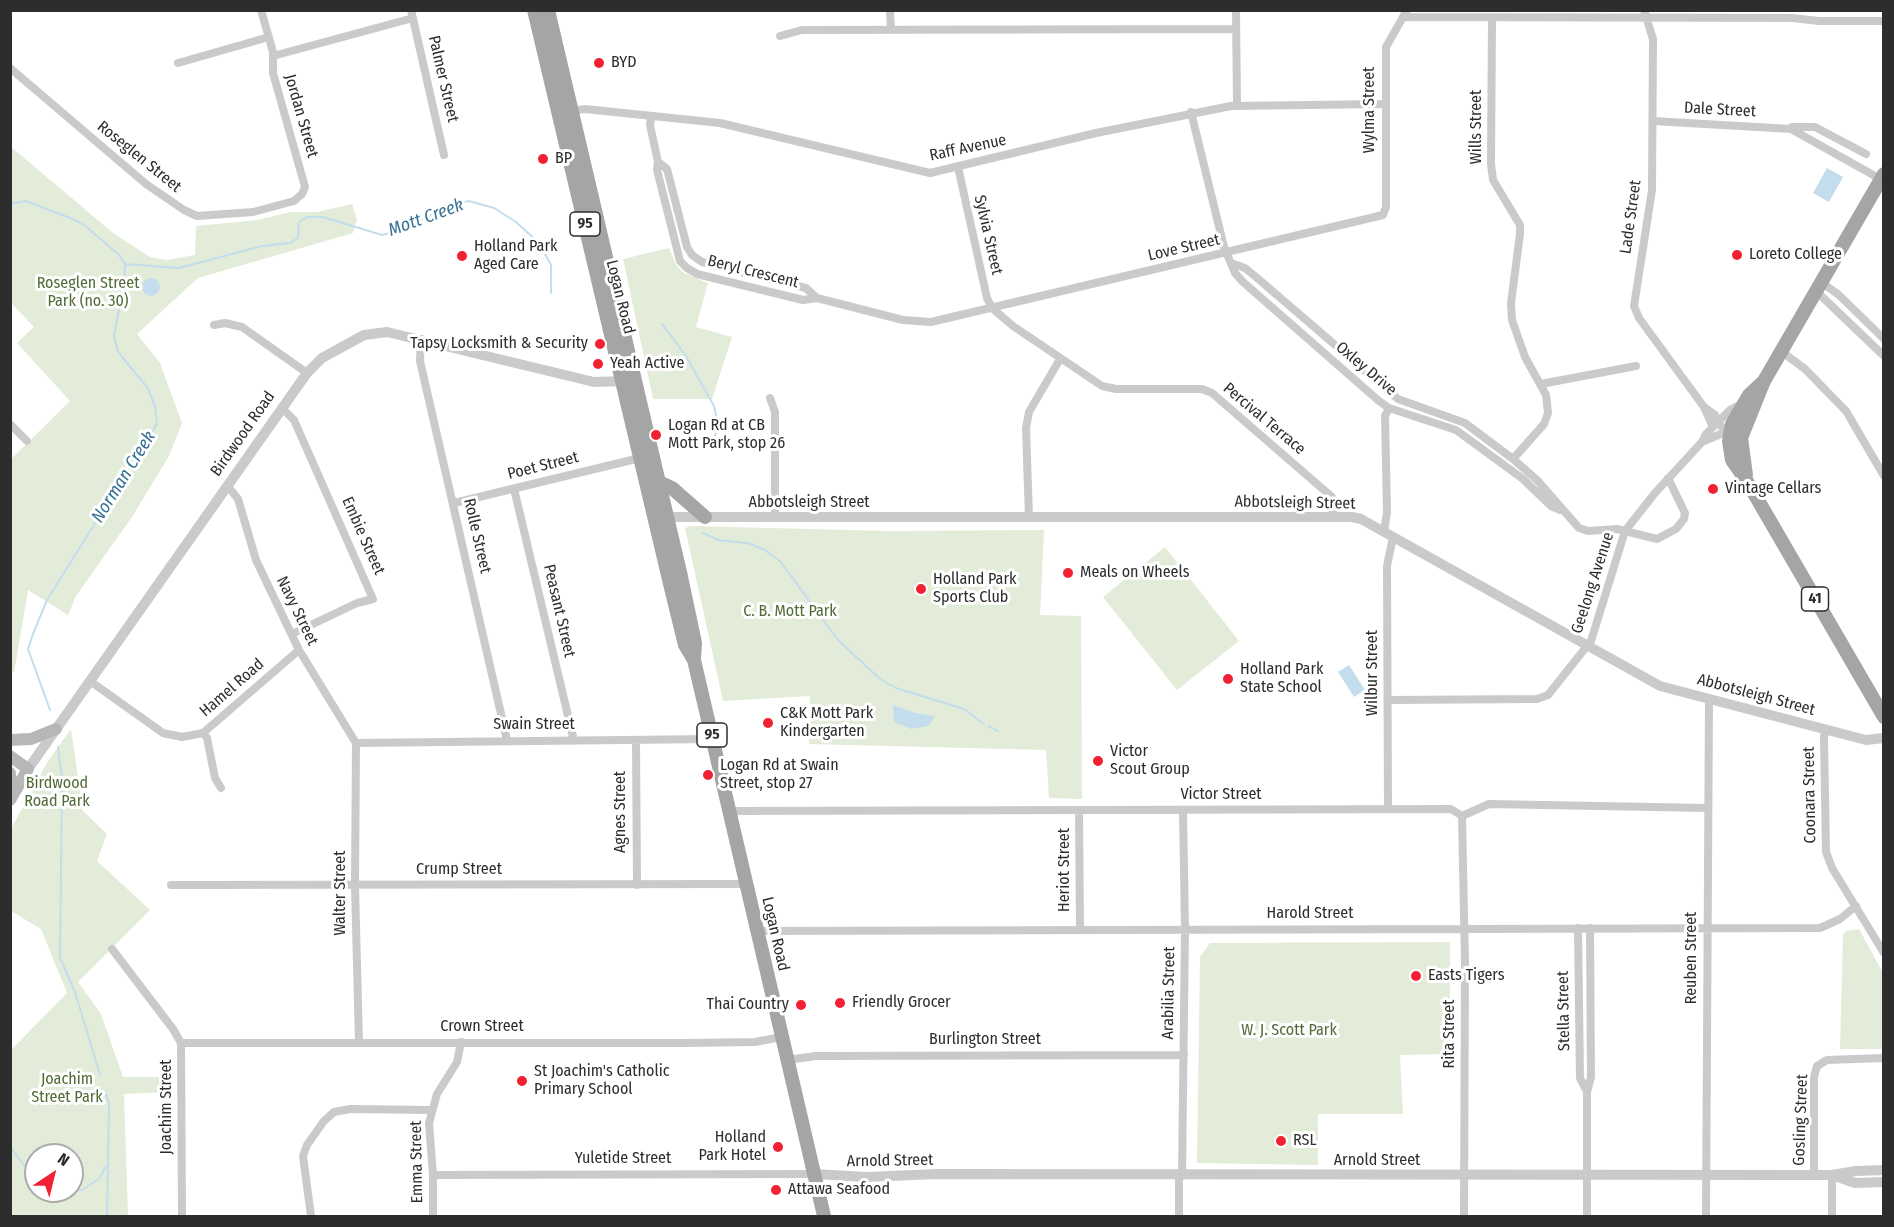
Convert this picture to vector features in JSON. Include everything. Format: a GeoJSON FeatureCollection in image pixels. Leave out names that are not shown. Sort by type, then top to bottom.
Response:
{"type":"FeatureCollection","features":[{"type":"Feature","properties":{"kind":"main road","name":"Logan Road"},"geometry":{"type":"LineString","coordinates":[[534,10],[565,112],[629,381],[659,482],[661,517]]}},
{"type":"Feature","properties":{"kind":"main road","name":"Logan Road"},"geometry":{"type":"LineString","coordinates":[[548,10],[565,112]]}},
{"type":"Feature","properties":{"kind":"main road","name":"41"},"geometry":{"type":"LineString","coordinates":[[1747,480],[1741,445],[1745,423],[1764,381],[1883,178]]}},
{"type":"Feature","properties":{"kind":"main road","name":"Logan Road"},"geometry":{"type":"LineString","coordinates":[[629,381],[640,458],[661,517],[695,643],[694,660],[824,1216]]}},
{"type":"Feature","properties":{"kind":"main road","name":"41"},"geometry":{"type":"LineString","coordinates":[[1764,381],[1720,428],[1732,460],[1747,480],[1884,717]]}},
{"type":"Feature","properties":{"kind":"main road"},"geometry":{"type":"LineString","coordinates":[[659,482],[672,488],[705,517]]}},
{"type":"Feature","properties":{"kind":"main road"},"geometry":{"type":"LineString","coordinates":[[10,740],[43,740],[56,729]]}},
{"type":"Feature","properties":{"kind":"main road"},"geometry":{"type":"LineString","coordinates":[[10,756],[26,772]]}},
{"type":"Feature","properties":{"kind":"main road"},"geometry":{"type":"LineString","coordinates":[[10,767],[26,772]]}},
{"type":"Feature","properties":{"kind":"main road"},"geometry":{"type":"LineString","coordinates":[[11,800],[26,772]]}},
{"type":"Feature","properties":{"kind":"main road"},"geometry":{"type":"LineString","coordinates":[[10,773],[11,800]]}},
{"type":"Feature","properties":{"kind":"street","name":"Jordan Street"},"geometry":{"type":"LineString","coordinates":[[261,10],[273,56],[273,73],[304,184],[302,194]]}},
{"type":"Feature","properties":{"kind":"street"},"geometry":{"type":"LineString","coordinates":[[890,10],[891,30]]}},
{"type":"Feature","properties":{"kind":"street"},"geometry":{"type":"LineString","coordinates":[[1236,10],[1237,105]]}},
{"type":"Feature","properties":{"kind":"street"},"geometry":{"type":"LineString","coordinates":[[273,56],[412,14]]}},
{"type":"Feature","properties":{"kind":"street","name":"Palmer Street"},"geometry":{"type":"LineString","coordinates":[[412,14],[444,155]]}},
{"type":"Feature","properties":{"kind":"street"},"geometry":{"type":"LineString","coordinates":[[1406,14],[1492,18],[1645,14],[1884,21]]}},
{"type":"Feature","properties":{"kind":"street","name":"Wylma Street"},"geometry":{"type":"LineString","coordinates":[[1383,215],[1386,207],[1386,47],[1406,14]]}},
{"type":"Feature","properties":{"kind":"street","name":"Lade Street"},"geometry":{"type":"LineString","coordinates":[[1645,14],[1653,35],[1652,190],[1634,306],[1640,318],[1720,428]]}},
{"type":"Feature","properties":{"kind":"street","name":"Wills Street"},"geometry":{"type":"LineString","coordinates":[[1492,18],[1492,172],[1499,192],[1520,225],[1520,246],[1511,303],[1512,320],[1525,357],[1546,394],[1548,413],[1544,424],[1512,459]]}},
{"type":"Feature","properties":{"kind":"street"},"geometry":{"type":"LineString","coordinates":[[780,36],[802,30],[1236,29]]}},
{"type":"Feature","properties":{"kind":"street"},"geometry":{"type":"LineString","coordinates":[[178,63],[269,37]]}},
{"type":"Feature","properties":{"kind":"street","name":"Roseglen Street"},"geometry":{"type":"LineString","coordinates":[[10,68],[154,191],[189,213],[197,216],[253,212],[294,201],[302,194]]}},
{"type":"Feature","properties":{"kind":"street","name":"Raff Avenue"},"geometry":{"type":"LineString","coordinates":[[565,112],[585,109],[720,123],[911,170],[930,172],[1191,112],[1237,105],[1385,104]]}},
{"type":"Feature","properties":{"kind":"street","name":"Oxley Drive"},"geometry":{"type":"LineString","coordinates":[[1191,112],[1226,253],[1244,282],[1389,408],[1456,430],[1523,479],[1551,506],[1560,510]]}},
{"type":"Feature","properties":{"kind":"street","name":"Beryl Crescent"},"geometry":{"type":"LineString","coordinates":[[651,116],[650,125],[658,162],[657,170],[677,252],[680,261],[697,274],[803,300],[817,298],[918,322],[931,322],[992,308]]}},
{"type":"Feature","properties":{"kind":"street","name":"Dale Street"},"geometry":{"type":"LineString","coordinates":[[1653,122],[1786,128],[1812,126],[1866,154]]}},
{"type":"Feature","properties":{"kind":"street","name":"Dale Street"},"geometry":{"type":"LineString","coordinates":[[1786,128],[1799,132],[1883,178]]}},
{"type":"Feature","properties":{"kind":"street","name":"Beryl Crescent"},"geometry":{"type":"LineString","coordinates":[[658,162],[667,170],[687,248],[692,255],[702,262],[806,288],[817,298]]}},
{"type":"Feature","properties":{"kind":"street","name":"Sylvia Street"},"geometry":{"type":"LineString","coordinates":[[958,167],[987,298],[992,308]]}},
{"type":"Feature","properties":{"kind":"street","name":"Love Street"},"geometry":{"type":"LineString","coordinates":[[992,308],[1383,215]]}},
{"type":"Feature","properties":{"kind":"street","name":"Oxley Drive"},"geometry":{"type":"LineString","coordinates":[[1231,263],[1245,268],[1398,399],[1465,423],[1543,486],[1560,510],[1579,528],[1588,531],[1625,531],[1657,539],[1681,524],[1685,513],[1668,478]]}},
{"type":"Feature","properties":{"kind":"street"},"geometry":{"type":"LineString","coordinates":[[1818,287],[1839,295],[1884,339]]}},
{"type":"Feature","properties":{"kind":"street"},"geometry":{"type":"LineString","coordinates":[[1818,287],[1884,356]]}},
{"type":"Feature","properties":{"kind":"street","name":"Percival Terrace"},"geometry":{"type":"LineString","coordinates":[[992,308],[1060,359],[1102,386],[1116,389],[1202,389],[1212,393],[1332,497],[1333,517]]}},
{"type":"Feature","properties":{"kind":"street"},"geometry":{"type":"LineString","coordinates":[[214,325],[225,323],[242,327],[307,373]]}},
{"type":"Feature","properties":{"kind":"street","name":"Birdwood Road"},"geometry":{"type":"LineString","coordinates":[[56,729],[307,373],[322,358],[369,333],[387,332],[594,382],[629,381]]}},
{"type":"Feature","properties":{"kind":"street","name":"Rolle Street"},"geometry":{"type":"LineString","coordinates":[[421,339],[420,361],[507,740]]}},
{"type":"Feature","properties":{"kind":"street"},"geometry":{"type":"LineString","coordinates":[[1781,351],[1805,369],[1846,411],[1884,476]]}},
{"type":"Feature","properties":{"kind":"street"},"geometry":{"type":"LineString","coordinates":[[1029,518],[1026,428],[1029,412],[1060,359]]}},
{"type":"Feature","properties":{"kind":"street"},"geometry":{"type":"LineString","coordinates":[[1541,384],[1636,366]]}},
{"type":"Feature","properties":{"kind":"street"},"geometry":{"type":"LineString","coordinates":[[770,398],[775,412],[775,518]]}},
{"type":"Feature","properties":{"kind":"street","name":"Embie Street"},"geometry":{"type":"LineString","coordinates":[[282,408],[294,420],[373,599],[357,603],[292,633]]}},
{"type":"Feature","properties":{"kind":"street","name":"Wilbur Street"},"geometry":{"type":"LineString","coordinates":[[1388,808],[1387,566],[1389,535],[1385,416],[1389,408]]}},
{"type":"Feature","properties":{"kind":"street","name":"Geelong Avenue"},"geometry":{"type":"LineString","coordinates":[[1388,700],[1537,699],[1548,695],[1559,685],[1587,647],[1597,625],[1625,531],[1668,478],[1702,442],[1720,428],[1745,423]]}},
{"type":"Feature","properties":{"kind":"street"},"geometry":{"type":"LineString","coordinates":[[10,424],[27,441]]}},
{"type":"Feature","properties":{"kind":"street","name":"Poet Street"},"geometry":{"type":"LineString","coordinates":[[454,503],[640,458]]}},
{"type":"Feature","properties":{"kind":"street","name":"Navy Street"},"geometry":{"type":"LineString","coordinates":[[227,485],[238,499],[256,560],[299,651],[356,743]]}},
{"type":"Feature","properties":{"kind":"street","name":"Peasant Street"},"geometry":{"type":"LineString","coordinates":[[514,489],[574,741]]}},
{"type":"Feature","properties":{"kind":"street","name":"Abbotsleigh Street"},"geometry":{"type":"LineString","coordinates":[[661,517],[1333,517],[1361,519],[1660,686],[1870,741],[1884,738]]}},
{"type":"Feature","properties":{"kind":"street","name":"Hamel Road"},"geometry":{"type":"LineString","coordinates":[[90,681],[168,736],[182,737],[203,733],[299,651]]}},
{"type":"Feature","properties":{"kind":"street","name":"Reuben Street"},"geometry":{"type":"LineString","coordinates":[[1706,1216],[1709,699]]}},
{"type":"Feature","properties":{"kind":"street","name":"Coonara Street"},"geometry":{"type":"LineString","coordinates":[[1826,729],[1826,852],[1832,868],[1884,953]]}},
{"type":"Feature","properties":{"kind":"street"},"geometry":{"type":"LineString","coordinates":[[203,733],[207,738],[215,778],[222,788]]}},
{"type":"Feature","properties":{"kind":"street","name":"Swain Street"},"geometry":{"type":"LineString","coordinates":[[356,743],[712,739]]}},
{"type":"Feature","properties":{"kind":"street"},"geometry":{"type":"LineString","coordinates":[[26,772],[43,740]]}},
{"type":"Feature","properties":{"kind":"street","name":"Agnes Street"},"geometry":{"type":"LineString","coordinates":[[636,740],[637,885]]}},
{"type":"Feature","properties":{"kind":"street","name":"Walter Street"},"geometry":{"type":"LineString","coordinates":[[356,743],[355,886],[359,1043]]}},
{"type":"Feature","properties":{"kind":"street"},"geometry":{"type":"LineString","coordinates":[[1462,816],[1489,804],[1707,808]]}},
{"type":"Feature","properties":{"kind":"street","name":"Victor Street"},"geometry":{"type":"LineString","coordinates":[[729,811],[1451,808],[1462,816]]}},
{"type":"Feature","properties":{"kind":"street","name":"Heriot Street"},"geometry":{"type":"LineString","coordinates":[[1079,810],[1080,930]]}},
{"type":"Feature","properties":{"kind":"street","name":"Arabilia Street"},"geometry":{"type":"LineString","coordinates":[[1179,1216],[1184,1055],[1183,810]]}},
{"type":"Feature","properties":{"kind":"street","name":"Rita Street"},"geometry":{"type":"LineString","coordinates":[[1462,816],[1464,1216]]}},
{"type":"Feature","properties":{"kind":"street","name":"Crump Street"},"geometry":{"type":"LineString","coordinates":[[171,885],[747,884]]}},
{"type":"Feature","properties":{"kind":"street","name":"Harold Street"},"geometry":{"type":"LineString","coordinates":[[758,931],[1820,928],[1840,919],[1856,906]]}},
{"type":"Feature","properties":{"kind":"street","name":"Stella Street"},"geometry":{"type":"LineString","coordinates":[[1578,928],[1580,1078],[1587,1092]]}},
{"type":"Feature","properties":{"kind":"street","name":"Stella Street"},"geometry":{"type":"LineString","coordinates":[[1587,1216],[1587,1092],[1591,1077],[1590,928]]}},
{"type":"Feature","properties":{"kind":"street","name":"Joachim Street"},"geometry":{"type":"LineString","coordinates":[[112,949],[181,1043],[183,1216]]}},
{"type":"Feature","properties":{"kind":"street","name":"Crown Street"},"geometry":{"type":"LineString","coordinates":[[181,1043],[755,1042],[782,1037]]}},
{"type":"Feature","properties":{"kind":"street","name":"Emma Street"},"geometry":{"type":"LineString","coordinates":[[433,1216],[429,1123],[437,1094],[457,1062],[461,1042]]}},
{"type":"Feature","properties":{"kind":"street","name":"Burlington Street"},"geometry":{"type":"LineString","coordinates":[[787,1060],[816,1056],[1184,1055]]}},
{"type":"Feature","properties":{"kind":"street","name":"Gosling Street"},"geometry":{"type":"LineString","coordinates":[[1814,1175],[1814,1077],[1818,1066],[1827,1060],[1884,1058]]}},
{"type":"Feature","properties":{"kind":"street"},"geometry":{"type":"LineString","coordinates":[[311,1216],[303,1156],[324,1121],[334,1112],[350,1109],[432,1110]]}},
{"type":"Feature","properties":{"kind":"street","name":"Arnold Street"},"geometry":{"type":"LineString","coordinates":[[1832,1176],[1856,1171],[1884,1170]]}},
{"type":"Feature","properties":{"kind":"street","name":"Arnold Street"},"geometry":{"type":"LineString","coordinates":[[813,1174],[834,1177],[936,1174],[1814,1175],[1832,1176],[1855,1183],[1884,1182]]}},
{"type":"Feature","properties":{"kind":"street","name":"Yuletide Street"},"geometry":{"type":"LineString","coordinates":[[433,1176],[813,1174]]}},
{"type":"Feature","properties":{"kind":"street"},"geometry":{"type":"LineString","coordinates":[[1832,1176],[1832,1216]]}},
{"type":"Feature","properties":{"kind":"green space","name":"Roseglen Street Park (no. 30)"},"geometry":{"type":"Polygon","coordinates":[[[10,146],[113,233],[150,257],[167,260],[195,255],[196,226],[258,220],[290,212],[317,212],[352,204],[357,219],[353,233],[198,278],[137,334],[160,363],[182,423],[169,456],[132,517],[76,596],[68,615],[28,590],[14,673],[10,670],[11,459],[70,401],[17,343],[34,327],[11,303],[10,146]]]}},
{"type":"Feature","properties":{"kind":"green space"},"geometry":{"type":"Polygon","coordinates":[[[669,248],[677,266],[684,273],[708,283],[696,327],[732,337],[712,399],[653,399],[623,259],[669,248]]]}},
{"type":"Feature","properties":{"kind":"green space","name":"C. B. Mott Park"},"geometry":{"type":"Polygon","coordinates":[[[690,526],[890,531],[1044,530],[1040,615],[1081,616],[1082,799],[1049,798],[1046,750],[809,744],[810,696],[723,701],[685,528],[690,526]]]}},
{"type":"Feature","properties":{"kind":"green space"},"geometry":{"type":"Polygon","coordinates":[[[1165,547],[1239,641],[1177,690],[1103,597],[1165,547]]]}},
{"type":"Feature","properties":{"kind":"green space"},"geometry":{"type":"Polygon","coordinates":[[[71,729],[83,811],[107,834],[97,861],[150,910],[78,982],[101,1014],[123,1077],[169,1077],[166,1092],[124,1094],[128,1216],[11,1216],[11,1050],[67,993],[41,929],[11,911],[11,829],[48,761],[71,729]]]}},
{"type":"Feature","properties":{"kind":"green space"},"geometry":{"type":"Polygon","coordinates":[[[1859,929],[1883,973],[1883,1049],[1840,1049],[1843,935],[1846,931],[1859,929]]]}},
{"type":"Feature","properties":{"kind":"green space","name":"W. J. Scott Park"},"geometry":{"type":"Polygon","coordinates":[[[1450,942],[1450,1054],[1400,1055],[1403,1114],[1318,1114],[1318,1165],[1197,1163],[1200,957],[1210,943],[1450,942]]]}},
{"type":"Feature","properties":{"kind":"water"},"geometry":{"type":"Polygon","coordinates":[[[1827,168],[1843,177],[1829,202],[1813,193],[1827,168]]]}},
{"type":"Feature","properties":{"kind":"water"},"geometry":{"type":"Polygon","coordinates":[[[151,278],[157,281],[160,287],[157,293],[151,296],[145,293],[142,287],[145,281],[151,278]]]}},
{"type":"Feature","properties":{"kind":"water"},"geometry":{"type":"Polygon","coordinates":[[[1349,665],[1365,690],[1354,697],[1338,672],[1349,665]]]}},
{"type":"Feature","properties":{"kind":"water"},"geometry":{"type":"Polygon","coordinates":[[[893,705],[915,713],[935,716],[928,726],[911,729],[894,722],[893,705]]]}},
{"type":"Feature","properties":{"kind":"waterway","name":"Norman Creek"},"geometry":{"type":"LineString","coordinates":[[10,204],[26,201],[83,224],[119,255],[125,264],[124,282],[114,336],[118,352],[147,387],[155,406],[157,424],[47,600],[33,634],[28,649],[50,710]]}},
{"type":"Feature","properties":{"kind":"waterway","name":"Mott Creek"},"geometry":{"type":"LineString","coordinates":[[125,264],[179,268],[262,246],[290,243],[298,238],[299,222],[307,217],[323,217],[382,235],[397,231],[452,205],[469,201],[494,208],[516,222],[539,243],[551,265],[551,293]]}},
{"type":"Feature","properties":{"kind":"waterway","name":"Mott Creek"},"geometry":{"type":"LineString","coordinates":[[662,324],[686,356],[714,406],[719,429],[709,444]]}},
{"type":"Feature","properties":{"kind":"waterway","name":"Mott Creek"},"geometry":{"type":"LineString","coordinates":[[703,533],[718,540],[747,543],[763,549],[780,561],[838,640],[880,679],[896,688],[964,709],[984,724]]}},
{"type":"Feature","properties":{"kind":"waterway","name":"Mott Creek"},"geometry":{"type":"LineString","coordinates":[[988,726],[998,731]]}},
{"type":"Feature","properties":{"kind":"waterway","name":"Norman Creek"},"geometry":{"type":"LineString","coordinates":[[58,747],[62,778],[60,958],[75,992],[100,1075]]}},
{"type":"Feature","properties":{"kind":"waterway","name":"Norman Creek"},"geometry":{"type":"LineString","coordinates":[[105,1091],[109,1104],[107,1216]]}},
{"type":"Feature","properties":{"kind":"waterway"},"geometry":{"type":"LineString","coordinates":[[10,1147],[24,1165]]}},
{"type":"Feature","properties":{"kind":"waterway"},"geometry":{"type":"LineString","coordinates":[[84,1189],[99,1179],[106,1166]]}},
{"type":"Feature","properties":{"kind":"place","name":"BYD"},"geometry":{"type":"Point","coordinates":[599,63]}},
{"type":"Feature","properties":{"kind":"place","name":"BP"},"geometry":{"type":"Point","coordinates":[543,159]}},
{"type":"Feature","properties":{"kind":"place","name":"Loreto College"},"geometry":{"type":"Point","coordinates":[1737,255]}},
{"type":"Feature","properties":{"kind":"place","name":"Holland Park Aged Care"},"geometry":{"type":"Point","coordinates":[462,256]}},
{"type":"Feature","properties":{"kind":"place","name":"Tapsy Locksmith & Security"},"geometry":{"type":"Point","coordinates":[600,344]}},
{"type":"Feature","properties":{"kind":"place","name":"Yeah Active"},"geometry":{"type":"Point","coordinates":[598,364]}},
{"type":"Feature","properties":{"kind":"place","name":"Logan Rd at CB Mott Park, stop 26"},"geometry":{"type":"Point","coordinates":[656,435]}},
{"type":"Feature","properties":{"kind":"place","name":"Vintage Cellars"},"geometry":{"type":"Point","coordinates":[1713,489]}},
{"type":"Feature","properties":{"kind":"place","name":"Meals on Wheels"},"geometry":{"type":"Point","coordinates":[1068,573]}},
{"type":"Feature","properties":{"kind":"place","name":"Holland Park Sports Club"},"geometry":{"type":"Point","coordinates":[921,589]}},
{"type":"Feature","properties":{"kind":"place","name":"Holland Park State School"},"geometry":{"type":"Point","coordinates":[1228,679]}},
{"type":"Feature","properties":{"kind":"place","name":"C&K Mott Park Kindergarten"},"geometry":{"type":"Point","coordinates":[768,723]}},
{"type":"Feature","properties":{"kind":"place","name":"Victor Scout Group"},"geometry":{"type":"Point","coordinates":[1098,761]}},
{"type":"Feature","properties":{"kind":"place","name":"Logan Rd at Swain Street, stop 27"},"geometry":{"type":"Point","coordinates":[708,775]}},
{"type":"Feature","properties":{"kind":"place","name":"Easts Tigers"},"geometry":{"type":"Point","coordinates":[1416,976]}},
{"type":"Feature","properties":{"kind":"place","name":"Friendly Grocer"},"geometry":{"type":"Point","coordinates":[840,1003]}},
{"type":"Feature","properties":{"kind":"place","name":"Thai Country"},"geometry":{"type":"Point","coordinates":[801,1005]}},
{"type":"Feature","properties":{"kind":"place","name":"St Joachim's Catholic Primary School"},"geometry":{"type":"Point","coordinates":[522,1081]}},
{"type":"Feature","properties":{"kind":"place","name":"RSL"},"geometry":{"type":"Point","coordinates":[1281,1141]}},
{"type":"Feature","properties":{"kind":"place","name":"Holland Park Hotel"},"geometry":{"type":"Point","coordinates":[778,1147]}},
{"type":"Feature","properties":{"kind":"place","name":"Attawa Seafood"},"geometry":{"type":"Point","coordinates":[776,1190]}},
{"type":"Feature","properties":{"kind":"park label","name":"Birdwood Road Park"},"geometry":{"type":"Point","coordinates":[57,793]}},
{"type":"Feature","properties":{"kind":"park label","name":"Joachim Street Park"},"geometry":{"type":"Point","coordinates":[67,1089]}}]}
